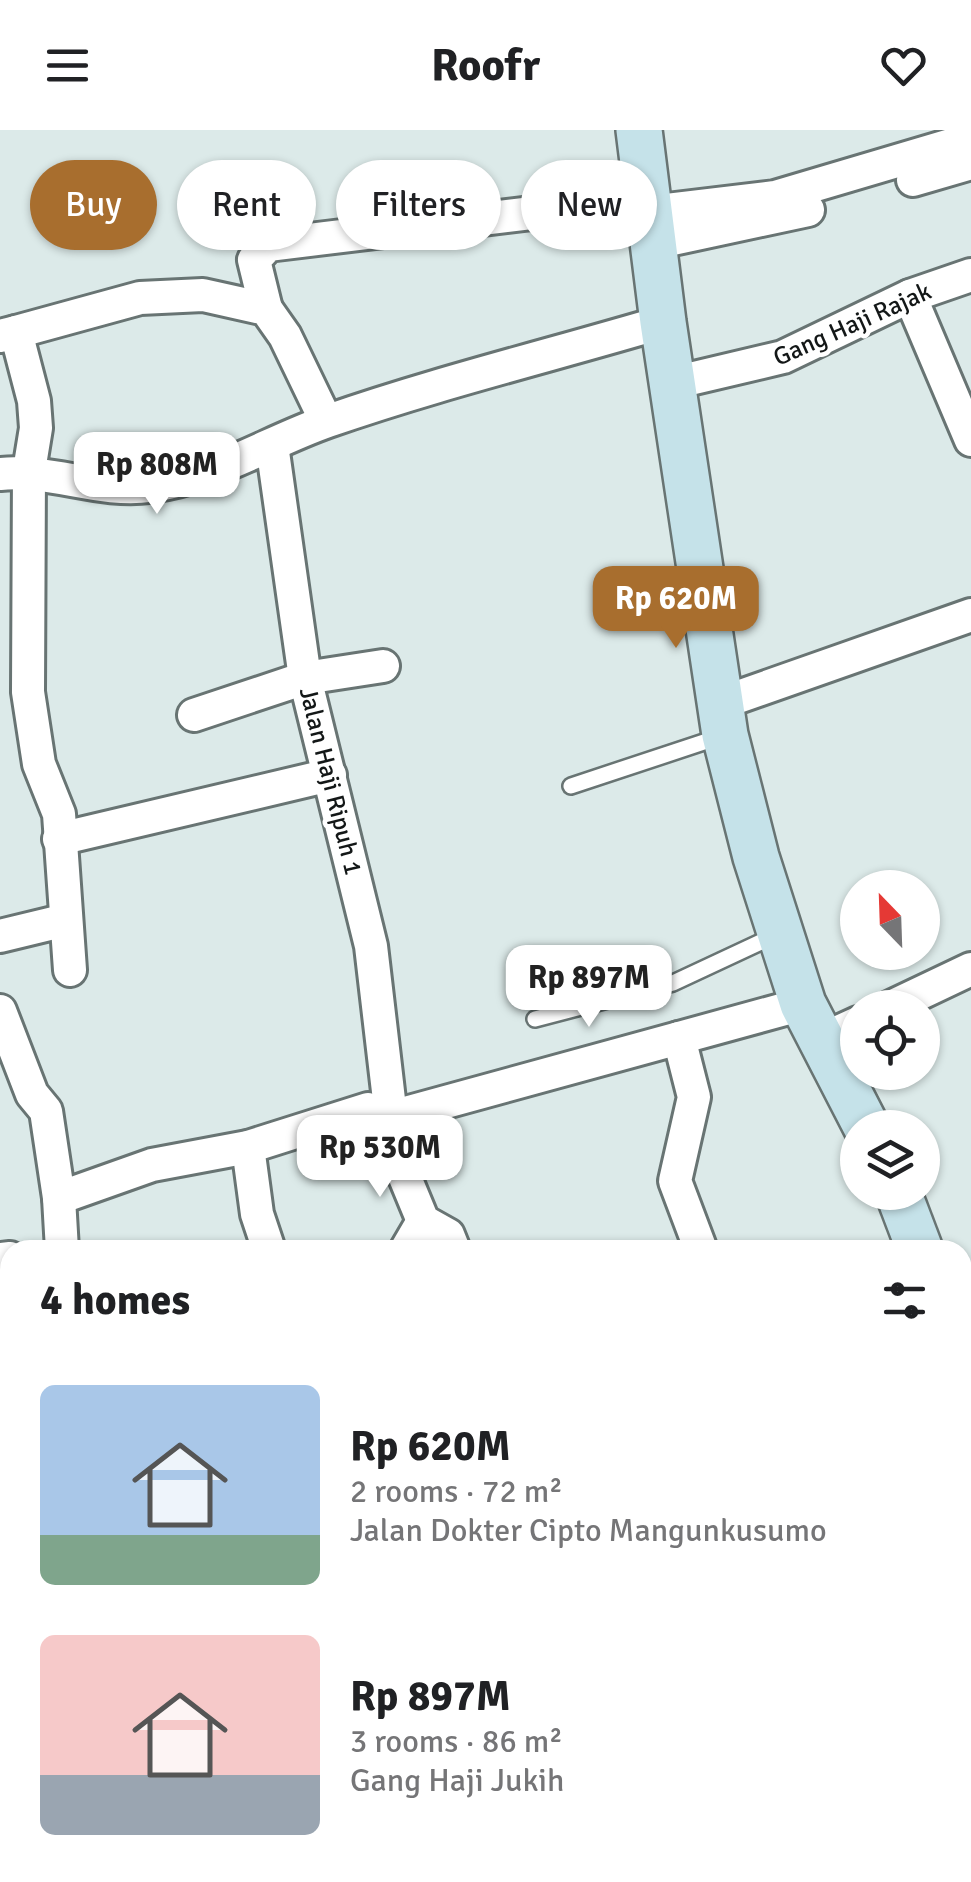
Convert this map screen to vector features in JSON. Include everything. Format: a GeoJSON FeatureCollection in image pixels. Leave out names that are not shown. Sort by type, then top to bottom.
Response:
{"type":"FeatureCollection","features":[{"type":"Feature","properties":{"kind":"main road"},"geometry":{"type":"LineString","coordinates":[[639,130],[643,160]]}},
{"type":"Feature","properties":{"kind":"main road"},"geometry":{"type":"LineString","coordinates":[[654,250],[723,718],[779,934],[828,1022],[860,1110]]}},
{"type":"Feature","properties":{"kind":"main road"},"geometry":{"type":"LineString","coordinates":[[905,1210],[916,1240]]}},
{"type":"Feature","properties":{"kind":"street"},"geometry":{"type":"LineString","coordinates":[[657,217],[776,197],[971,139]]}},
{"type":"Feature","properties":{"kind":"street"},"geometry":{"type":"LineString","coordinates":[[657,218],[782,218],[971,163]]}},
{"type":"Feature","properties":{"kind":"street"},"geometry":{"type":"LineString","coordinates":[[326,422],[285,336],[266,308],[254,260],[268,246],[521,227]]}},
{"type":"Feature","properties":{"kind":"street","name":"Gang Haji Rajak"},"geometry":{"type":"LineString","coordinates":[[674,383],[784,357],[910,296],[971,274]]}},
{"type":"Feature","properties":{"kind":"street"},"geometry":{"type":"LineString","coordinates":[[70,970],[59,814],[38,764],[28,692],[14,473],[36,428],[34,402],[8,334],[140,298],[203,294],[266,308]]}},
{"type":"Feature","properties":{"kind":"street"},"geometry":{"type":"LineString","coordinates":[[910,296],[971,440]]}},
{"type":"Feature","properties":{"kind":"street"},"geometry":{"type":"LineString","coordinates":[[14,473],[115,487],[148,487],[186,479],[326,422],[663,322]]}},
{"type":"Feature","properties":{"kind":"street","name":"Jalan Haji Ripuh 1"},"geometry":{"type":"LineString","coordinates":[[272,445],[306,678],[372,946],[391,1117],[404,1175],[423,1221]]}},
{"type":"Feature","properties":{"kind":"street"},"geometry":{"type":"LineString","coordinates":[[723,718],[968,626]]}},
{"type":"Feature","properties":{"kind":"street"},"geometry":{"type":"LineString","coordinates":[[194,715],[306,678],[382,666]]}},
{"type":"Feature","properties":{"kind":"street"},"geometry":{"type":"LineString","coordinates":[[58,839],[330,775]]}},
{"type":"Feature","properties":{"kind":"street"},"geometry":{"type":"LineString","coordinates":[[0,936],[66,920]]}},
{"type":"Feature","properties":{"kind":"street"},"geometry":{"type":"LineString","coordinates":[[927,990],[971,969]]}},
{"type":"Feature","properties":{"kind":"street"},"geometry":{"type":"LineString","coordinates":[[0,1011],[32,1094],[46,1111],[61,1240]]}},
{"type":"Feature","properties":{"kind":"street"},"geometry":{"type":"LineString","coordinates":[[59,1198],[152,1165],[248,1146],[368,1109],[391,1117],[679,1038],[828,1022]]}},
{"type":"Feature","properties":{"kind":"street"},"geometry":{"type":"LineString","coordinates":[[679,1038],[694,1097],[675,1181],[697,1240]]}},
{"type":"Feature","properties":{"kind":"street"},"geometry":{"type":"LineString","coordinates":[[248,1146],[257,1214],[266,1240]]}},
{"type":"Feature","properties":{"kind":"street"},"geometry":{"type":"LineString","coordinates":[[412,1240],[423,1221],[450,1240]]}},
{"type":"Feature","properties":{"kind":"lane"},"geometry":{"type":"LineString","coordinates":[[571,786],[723,718]]}},
{"type":"Feature","properties":{"kind":"lane"},"geometry":{"type":"LineString","coordinates":[[536,1019],[673,982],[779,934]]}}]}
